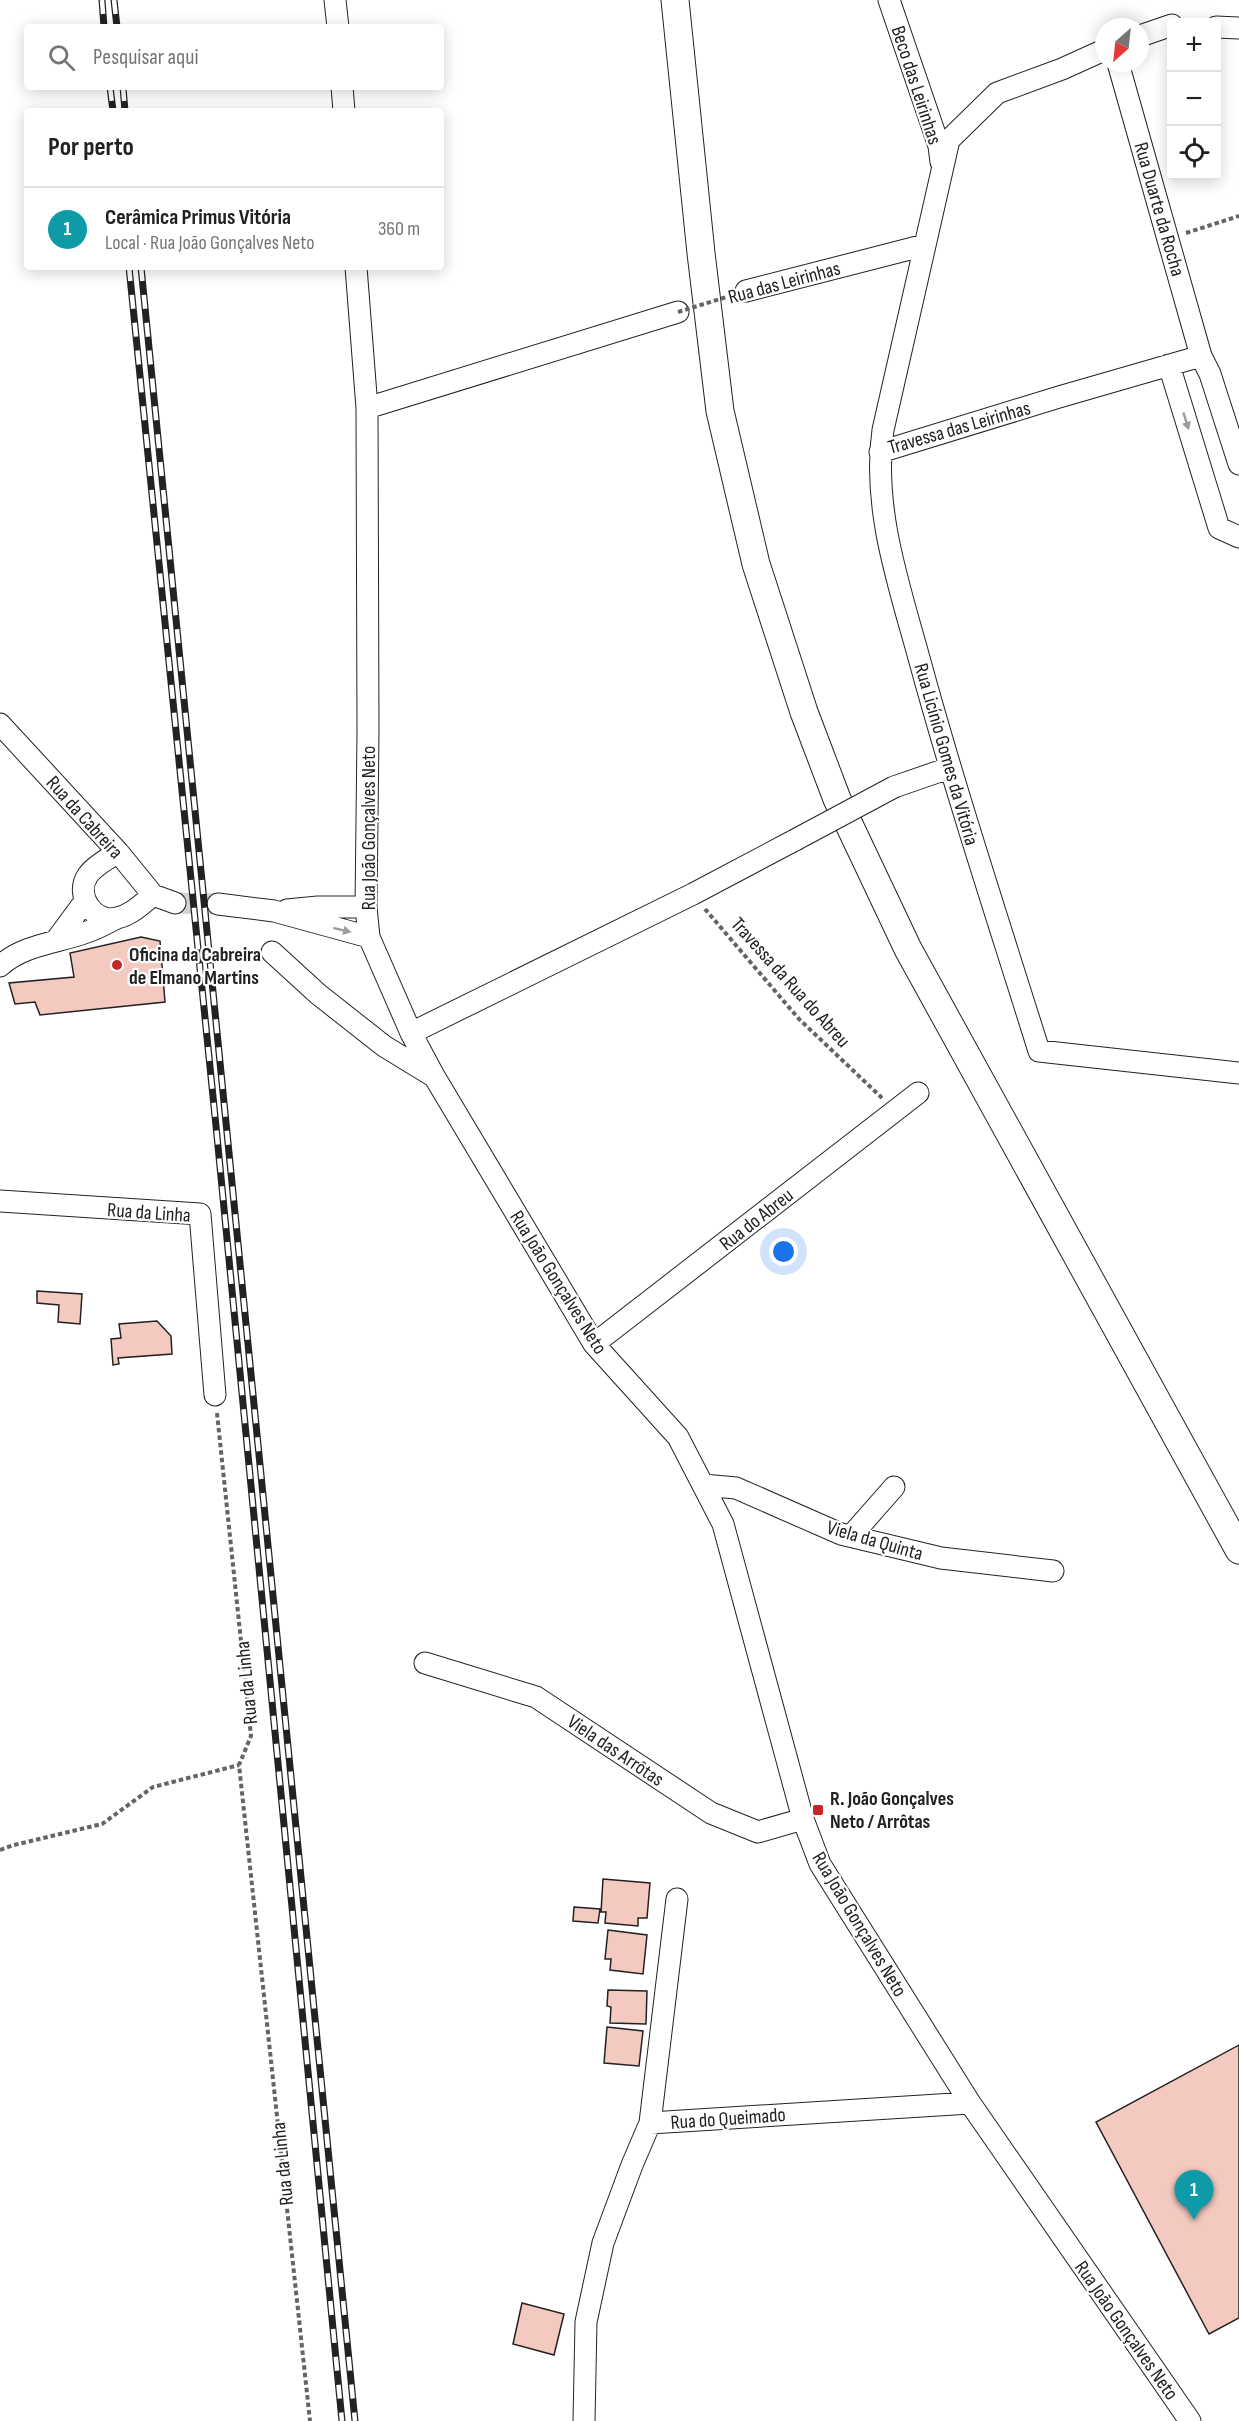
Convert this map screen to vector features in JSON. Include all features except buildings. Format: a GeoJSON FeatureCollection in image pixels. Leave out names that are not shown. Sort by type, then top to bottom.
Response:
{"type":"FeatureCollection","features":[{"type":"Feature","properties":{"kind":"main road"},"geometry":{"type":"LineString","coordinates":[[675,0],[720,411],[756,564],[804,712],[837,799],[908,949],[1239,1550]]}},
{"type":"Feature","properties":{"kind":"street"},"geometry":{"type":"LineString","coordinates":[[335,0],[338,24]]}},
{"type":"Feature","properties":{"kind":"street","name":"Beco das Leirinhas"},"geometry":{"type":"LineString","coordinates":[[889,0],[939,146],[942,172]]}},
{"type":"Feature","properties":{"kind":"street"},"geometry":{"type":"LineString","coordinates":[[1149,33],[1167,27]]}},
{"type":"Feature","properties":{"kind":"street"},"geometry":{"type":"LineString","coordinates":[[1221,27],[1239,28]]}},
{"type":"Feature","properties":{"kind":"street"},"geometry":{"type":"LineString","coordinates":[[925,245],[949,140],[997,93],[1095,54]]}},
{"type":"Feature","properties":{"kind":"street","name":"Rua Duarte da Rocha"},"geometry":{"type":"LineString","coordinates":[[1121,72],[1201,356],[1210,374],[1239,464]]}},
{"type":"Feature","properties":{"kind":"street"},"geometry":{"type":"LineString","coordinates":[[342,90],[344,108]]}},
{"type":"Feature","properties":{"kind":"street","name":"Rua das Leirinhas"},"geometry":{"type":"LineString","coordinates":[[746,291],[925,245]]}},
{"type":"Feature","properties":{"kind":"street","name":"Travessa das Leirinhas"},"geometry":{"type":"LineString","coordinates":[[925,245],[880,452],[1201,356]]}},
{"type":"Feature","properties":{"kind":"street","name":"Rua João Gonçalves Neto"},"geometry":{"type":"LineString","coordinates":[[356,270],[368,408],[366,907],[369,937],[411,1033],[434,1076],[594,1344],[678,1437],[723,1524],[803,1819],[820,1864],[970,2103],[1190,2421]]}},
{"type":"Feature","properties":{"kind":"street"},"geometry":{"type":"LineString","coordinates":[[368,408],[678,312]]}},
{"type":"Feature","properties":{"kind":"street"},"geometry":{"type":"LineString","coordinates":[[1169,365],[1219,528],[1239,537]]}},
{"type":"Feature","properties":{"kind":"street","name":"Rua Licínio Gomes da Vitória"},"geometry":{"type":"LineString","coordinates":[[880,452],[886,537],[949,768],[1039,1051],[1239,1073]]}},
{"type":"Feature","properties":{"kind":"street","name":"Rua da Cabreira"},"geometry":{"type":"LineString","coordinates":[[0,724],[118,852],[153,895]]}},
{"type":"Feature","properties":{"kind":"street"},"geometry":{"type":"LineString","coordinates":[[411,1033],[693,894],[894,787],[949,768]]}},
{"type":"Feature","properties":{"kind":"street"},"geometry":{"type":"LineString","coordinates":[[115,919],[103,918],[92,912],[85,901],[83,888],[87,876],[118,852]]}},
{"type":"Feature","properties":{"kind":"street"},"geometry":{"type":"LineString","coordinates":[[0,966],[9,958],[57,939],[84,933],[127,915],[153,895],[175,903]]}},
{"type":"Feature","properties":{"kind":"street"},"geometry":{"type":"LineString","coordinates":[[57,939],[85,901]]}},
{"type":"Feature","properties":{"kind":"street"},"geometry":{"type":"LineString","coordinates":[[218,904],[274,911],[369,937]]}},
{"type":"Feature","properties":{"kind":"street"},"geometry":{"type":"LineString","coordinates":[[274,911],[318,907],[366,907]]}},
{"type":"Feature","properties":{"kind":"street"},"geometry":{"type":"LineString","coordinates":[[272,952],[318,994],[384,1046],[434,1076]]}},
{"type":"Feature","properties":{"kind":"street","name":"Rua do Abreu"},"geometry":{"type":"LineString","coordinates":[[594,1344],[918,1093]]}},
{"type":"Feature","properties":{"kind":"street","name":"Rua da Linha"},"geometry":{"type":"LineString","coordinates":[[0,1201],[200,1214],[215,1395]]}},
{"type":"Feature","properties":{"kind":"street","name":"Viela da Quinta"},"geometry":{"type":"LineString","coordinates":[[703,1485],[736,1488],[851,1536],[941,1558],[1053,1571]]}},
{"type":"Feature","properties":{"kind":"street"},"geometry":{"type":"LineString","coordinates":[[851,1536],[894,1487]]}},
{"type":"Feature","properties":{"kind":"street","name":"Viela das Arrôtas"},"geometry":{"type":"LineString","coordinates":[[425,1663],[536,1697],[711,1813],[758,1832],[803,1819]]}},
{"type":"Feature","properties":{"kind":"street"},"geometry":{"type":"LineString","coordinates":[[651,2123],[677,1899]]}},
{"type":"Feature","properties":{"kind":"street","name":"Rua do Queimado"},"geometry":{"type":"LineString","coordinates":[[584,2421],[586,2322],[603,2243],[632,2164],[651,2123],[970,2103]]}},
{"type":"Feature","properties":{"kind":"path"},"geometry":{"type":"LineString","coordinates":[[1168,239],[1239,216]]}},
{"type":"Feature","properties":{"kind":"path","name":"Rua das Leirinhas"},"geometry":{"type":"LineString","coordinates":[[678,312],[746,291]]}},
{"type":"Feature","properties":{"kind":"path","name":"Travessa da Rua do Abreu"},"geometry":{"type":"LineString","coordinates":[[693,894],[799,1019],[896,1111]]}},
{"type":"Feature","properties":{"kind":"path","name":"Rua da Linha"},"geometry":{"type":"LineString","coordinates":[[215,1395],[251,1736],[239,1765],[310,2421]]}},
{"type":"Feature","properties":{"kind":"path"},"geometry":{"type":"LineString","coordinates":[[0,1850],[102,1824],[153,1787],[239,1765]]}},
{"type":"Feature","properties":{"kind":"tunnel"},"geometry":{"type":"LineString","coordinates":[[175,903],[218,904]]}},
{"type":"Feature","properties":{"kind":"railway"},"geometry":{"type":"LineString","coordinates":[[102,0],[104,24]]}},
{"type":"Feature","properties":{"kind":"railway"},"geometry":{"type":"LineString","coordinates":[[114,0],[117,24]]}},
{"type":"Feature","properties":{"kind":"railway"},"geometry":{"type":"LineString","coordinates":[[110,90],[113,108]]}},
{"type":"Feature","properties":{"kind":"railway"},"geometry":{"type":"LineString","coordinates":[[123,90],[125,108]]}},
{"type":"Feature","properties":{"kind":"railway"},"geometry":{"type":"LineString","coordinates":[[129,270],[217,1136],[342,2421]]}},
{"type":"Feature","properties":{"kind":"railway"},"geometry":{"type":"LineString","coordinates":[[141,270],[355,2421]]}},
{"type":"Feature","properties":{"kind":"place","name":"Oficina da Cabreira de Elmano Martins"},"geometry":{"type":"Point","coordinates":[117,965]}},
{"type":"Feature","properties":{"kind":"place","name":"R. João Gonçalves Neto / Arrôtas"},"geometry":{"type":"Point","coordinates":[818,1810]}},
{"type":"Feature","properties":{"kind":"place","name":"Cerâmica Primus Vitória"},"geometry":{"type":"Point","coordinates":[1194,2220]}}]}
